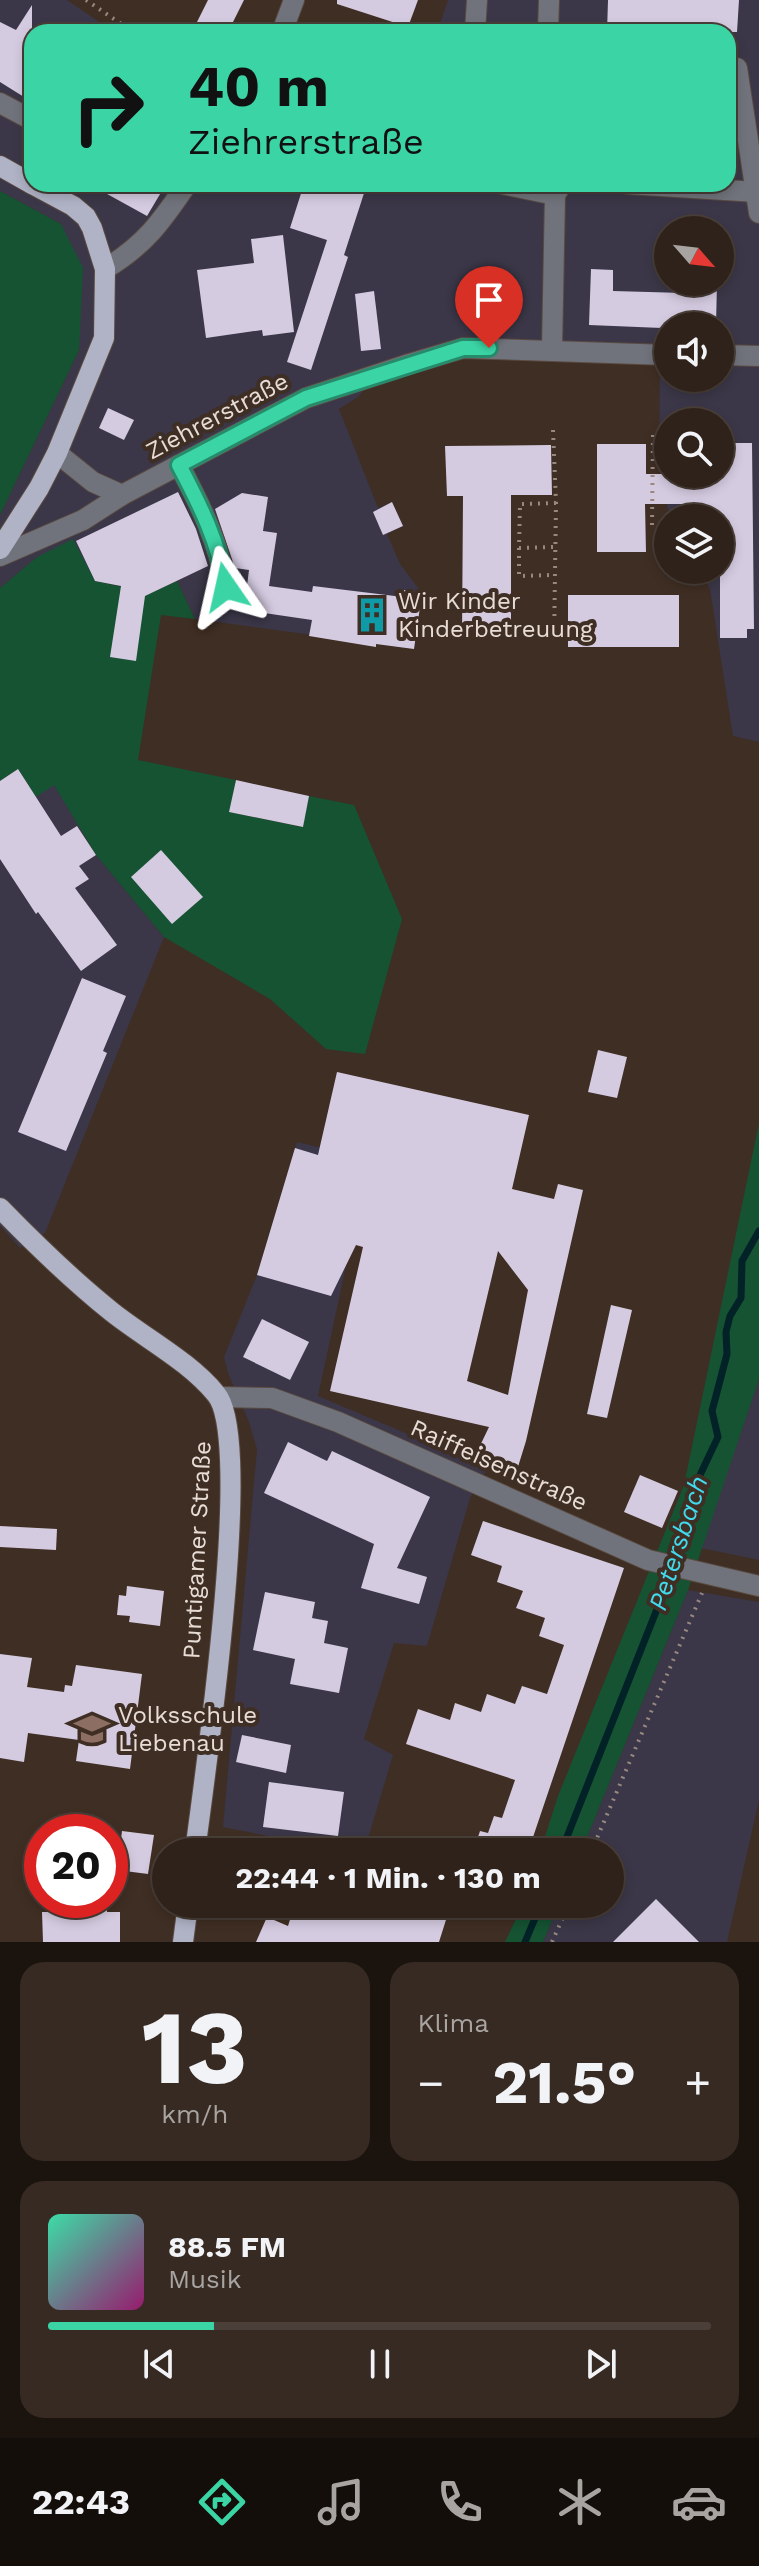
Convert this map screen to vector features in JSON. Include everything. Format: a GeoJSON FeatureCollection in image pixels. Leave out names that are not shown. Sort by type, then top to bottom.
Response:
{"type":"FeatureCollection","features":[{"type":"Feature","properties":{"kind":"main road"},"geometry":{"type":"LineString","coordinates":[[0,166],[24,179]]}},
{"type":"Feature","properties":{"kind":"main road"},"geometry":{"type":"LineString","coordinates":[[0,549],[57,453],[104,338],[105,269],[86,217],[48,192]]}},
{"type":"Feature","properties":{"kind":"main road","name":"Puntigamer Straße"},"geometry":{"type":"LineString","coordinates":[[0,1208],[110,1311],[192,1368],[219,1397],[228,1422],[230,1452],[225,1602],[197,1838]]}},
{"type":"Feature","properties":{"kind":"main road"},"geometry":{"type":"LineString","coordinates":[[183,1942],[186,1918]]}},
{"type":"Feature","properties":{"kind":"street"},"geometry":{"type":"LineString","coordinates":[[285,24],[294,0]]}},
{"type":"Feature","properties":{"kind":"street"},"geometry":{"type":"LineString","coordinates":[[476,24],[477,0]]}},
{"type":"Feature","properties":{"kind":"street"},"geometry":{"type":"LineString","coordinates":[[548,24],[549,0]]}},
{"type":"Feature","properties":{"kind":"street"},"geometry":{"type":"LineString","coordinates":[[0,103],[24,116]]}},
{"type":"Feature","properties":{"kind":"street"},"geometry":{"type":"LineString","coordinates":[[683,192],[758,203],[738,130],[736,105]]}},
{"type":"Feature","properties":{"kind":"street"},"geometry":{"type":"LineString","coordinates":[[105,269],[126,256],[156,230],[182,192]]}},
{"type":"Feature","properties":{"kind":"street"},"geometry":{"type":"LineString","coordinates":[[552,349],[558,192]]}},
{"type":"Feature","properties":{"kind":"street","name":"Ziehrerstraße"},"geometry":{"type":"LineString","coordinates":[[0,556],[83,520],[122,495],[306,398],[409,364],[463,348],[654,354]]}},
{"type":"Feature","properties":{"kind":"street"},"geometry":{"type":"LineString","coordinates":[[734,355],[759,356]]}},
{"type":"Feature","properties":{"kind":"street"},"geometry":{"type":"LineString","coordinates":[[57,453],[93,482],[122,495]]}},
{"type":"Feature","properties":{"kind":"street"},"geometry":{"type":"LineString","coordinates":[[179,465],[203,511],[220,554],[226,587]]}},
{"type":"Feature","properties":{"kind":"street","name":"Raiffeisenstraße"},"geometry":{"type":"LineString","coordinates":[[219,1397],[272,1398],[338,1422],[648,1560],[759,1586]]}},
{"type":"Feature","properties":{"kind":"path"},"geometry":{"type":"LineString","coordinates":[[86,0],[121,24]]}},
{"type":"Feature","properties":{"kind":"path"},"geometry":{"type":"LineString","coordinates":[[553,430],[556,503],[554,643]]}},
{"type":"Feature","properties":{"kind":"path"},"geometry":{"type":"LineString","coordinates":[[652,525],[653,433]]}},
{"type":"Feature","properties":{"kind":"path"},"geometry":{"type":"LineString","coordinates":[[553,575],[519,576],[520,504],[556,503]]}},
{"type":"Feature","properties":{"kind":"path"},"geometry":{"type":"LineString","coordinates":[[519,548],[554,547]]}},
{"type":"Feature","properties":{"kind":"path"},"geometry":{"type":"LineString","coordinates":[[597,1838],[670,1672],[704,1574]]}},
{"type":"Feature","properties":{"kind":"path"},"geometry":{"type":"LineString","coordinates":[[552,1942],[563,1918]]}},
{"type":"Feature","properties":{"kind":"shaded area"},"geometry":{"type":"Polygon","coordinates":[[[0,0],[67,0],[102,24],[24,24],[24,192],[736,192],[736,24],[440,24],[448,0],[759,0],[759,742],[733,736],[707,584],[734,584],[734,504],[667,504],[663,488],[734,488],[734,408],[660,408],[660,392],[734,392],[734,312],[654,312],[654,356],[489,348],[376,376],[358,397],[339,409],[378,508],[392,502],[403,526],[387,534],[400,564],[422,593],[414,649],[195,619],[177,581],[151,593],[95,581],[37,557],[0,588],[0,515],[79,350],[61,224],[0,191],[0,0]]]}},
{"type":"Feature","properties":{"kind":"shaded area"},"geometry":{"type":"Polygon","coordinates":[[[18,769],[54,784],[96,855],[164,937],[45,1233],[20,1248],[0,1226],[0,781],[18,769]]]}},
{"type":"Feature","properties":{"kind":"shaded area"},"geometry":{"type":"Polygon","coordinates":[[[297,1142],[369,1159],[318,1396],[488,1468],[470,1498],[427,1646],[394,1643],[364,1739],[393,1755],[368,1838],[278,1838],[223,1827],[257,1449],[224,1357],[257,1275],[297,1142]]]}},
{"type":"Feature","properties":{"kind":"shaded area"},"geometry":{"type":"Polygon","coordinates":[[[759,1379],[759,1560],[701,1548],[759,1379]]]}},
{"type":"Feature","properties":{"kind":"shaded area"},"geometry":{"type":"Polygon","coordinates":[[[688,1590],[759,1602],[759,1800],[727,1942],[543,1942],[553,1918],[624,1918],[624,1838],[587,1838],[688,1590]]]}},
{"type":"Feature","properties":{"kind":"green space"},"geometry":{"type":"Polygon","coordinates":[[[0,191],[61,224],[83,268],[79,350],[0,515],[0,191]]]}},
{"type":"Feature","properties":{"kind":"green space"},"geometry":{"type":"Polygon","coordinates":[[[73,539],[95,581],[151,593],[177,581],[195,619],[161,615],[138,760],[236,780],[230,812],[302,827],[309,796],[354,805],[402,919],[365,1054],[326,1049],[270,999],[164,937],[96,855],[54,785],[36,797],[18,769],[0,781],[0,588],[37,557],[73,539]]]}},
{"type":"Feature","properties":{"kind":"green space"},"geometry":{"type":"Polygon","coordinates":[[[759,1123],[759,1379],[688,1590],[587,1838],[544,1838],[558,1796],[684,1485],[759,1123]]]}},
{"type":"Feature","properties":{"kind":"green space"},"geometry":{"type":"Polygon","coordinates":[[[516,1918],[553,1918],[543,1942],[505,1942],[516,1918]]]}},
{"type":"Feature","properties":{"kind":"building"},"geometry":{"type":"Polygon","coordinates":[[[208,0],[244,0],[232,24],[196,24],[208,0]]]}},
{"type":"Feature","properties":{"kind":"building"},"geometry":{"type":"Polygon","coordinates":[[[337,0],[418,0],[409,24],[399,24],[337,4],[337,0]]]}},
{"type":"Feature","properties":{"kind":"building"},"geometry":{"type":"Polygon","coordinates":[[[608,0],[739,0],[737,32],[736,24],[607,24],[608,0]]]}},
{"type":"Feature","properties":{"kind":"building"},"geometry":{"type":"Polygon","coordinates":[[[32,5],[32,24],[24,24],[24,97],[0,82],[0,22],[16,30],[32,5]]]}},
{"type":"Feature","properties":{"kind":"building"},"geometry":{"type":"Polygon","coordinates":[[[104,192],[161,192],[147,216],[104,192]]]}},
{"type":"Feature","properties":{"kind":"building"},"geometry":{"type":"Polygon","coordinates":[[[301,192],[364,192],[344,255],[348,257],[311,370],[287,362],[327,240],[290,228],[301,192]]]}},
{"type":"Feature","properties":{"kind":"building"},"geometry":{"type":"Polygon","coordinates":[[[283,235],[294,332],[263,336],[262,330],[206,338],[197,270],[254,263],[251,239],[283,235]]]}},
{"type":"Feature","properties":{"kind":"building"},"geometry":{"type":"Polygon","coordinates":[[[591,269],[613,270],[613,291],[654,292],[654,296],[717,296],[716,312],[654,312],[654,328],[589,325],[591,269]]]}},
{"type":"Feature","properties":{"kind":"building"},"geometry":{"type":"Polygon","coordinates":[[[374,291],[381,349],[361,351],[355,294],[374,291]]]}},
{"type":"Feature","properties":{"kind":"building"},"geometry":{"type":"Polygon","coordinates":[[[108,408],[134,420],[124,440],[99,428],[108,408]]]}},
{"type":"Feature","properties":{"kind":"building"},"geometry":{"type":"Polygon","coordinates":[[[734,443],[752,443],[754,629],[747,629],[747,638],[720,638],[720,584],[734,584],[734,504],[645,504],[646,552],[597,552],[597,444],[646,444],[646,474],[654,474],[654,488],[734,488],[734,443]]]}},
{"type":"Feature","properties":{"kind":"building"},"geometry":{"type":"Polygon","coordinates":[[[551,445],[552,495],[511,495],[511,637],[462,638],[463,496],[447,496],[445,446],[551,445]]]}},
{"type":"Feature","properties":{"kind":"building"},"geometry":{"type":"Polygon","coordinates":[[[178,492],[196,529],[208,566],[145,596],[136,661],[110,657],[121,586],[95,581],[76,541],[178,492]]]}},
{"type":"Feature","properties":{"kind":"building"},"geometry":{"type":"Polygon","coordinates":[[[242,493],[268,497],[263,531],[277,533],[269,586],[312,592],[313,586],[403,597],[404,590],[422,593],[414,649],[376,644],[376,647],[309,636],[312,620],[244,610],[249,570],[235,568],[215,509],[242,493]]]}},
{"type":"Feature","properties":{"kind":"building"},"geometry":{"type":"Polygon","coordinates":[[[392,502],[403,526],[383,535],[373,512],[392,502]]]}},
{"type":"Feature","properties":{"kind":"building"},"geometry":{"type":"Polygon","coordinates":[[[568,595],[679,595],[679,647],[568,647],[568,595]]]}},
{"type":"Feature","properties":{"kind":"building"},"geometry":{"type":"Polygon","coordinates":[[[18,769],[61,836],[77,826],[96,855],[79,866],[89,879],[75,888],[117,945],[81,971],[38,912],[36,914],[0,859],[0,781],[18,769]]]}},
{"type":"Feature","properties":{"kind":"building"},"geometry":{"type":"Polygon","coordinates":[[[236,780],[309,796],[303,827],[229,812],[236,780]]]}},
{"type":"Feature","properties":{"kind":"building"},"geometry":{"type":"Polygon","coordinates":[[[161,850],[203,897],[172,924],[131,877],[161,850]]]}},
{"type":"Feature","properties":{"kind":"building"},"geometry":{"type":"Polygon","coordinates":[[[82,978],[126,996],[103,1051],[107,1053],[66,1151],[18,1132],[82,978]]]}},
{"type":"Feature","properties":{"kind":"building"},"geometry":{"type":"Polygon","coordinates":[[[598,1050],[627,1057],[617,1098],[588,1092],[598,1050]]]}},
{"type":"Feature","properties":{"kind":"building"},"geometry":{"type":"Polygon","coordinates":[[[337,1072],[529,1115],[512,1189],[554,1199],[558,1184],[583,1190],[517,1470],[476,1454],[489,1427],[330,1391],[363,1247],[356,1245],[331,1296],[257,1275],[295,1148],[318,1155],[337,1072]],[[498,1251],[467,1381],[508,1395],[528,1290],[498,1251]]]}},
{"type":"Feature","properties":{"kind":"building"},"geometry":{"type":"Polygon","coordinates":[[[611,1305],[632,1310],[607,1418],[587,1414],[611,1305]]]}},
{"type":"Feature","properties":{"kind":"building"},"geometry":{"type":"Polygon","coordinates":[[[262,1319],[309,1342],[290,1380],[243,1357],[262,1319]]]}},
{"type":"Feature","properties":{"kind":"building"},"geometry":{"type":"Polygon","coordinates":[[[288,1442],[327,1461],[332,1451],[430,1497],[397,1568],[427,1577],[419,1604],[361,1588],[374,1544],[264,1493],[288,1442]]]}},
{"type":"Feature","properties":{"kind":"building"},"geometry":{"type":"Polygon","coordinates":[[[640,1475],[678,1491],[662,1528],[624,1512],[640,1475]]]}},
{"type":"Feature","properties":{"kind":"building"},"geometry":{"type":"Polygon","coordinates":[[[483,1521],[624,1568],[533,1838],[478,1838],[480,1831],[488,1833],[494,1816],[502,1818],[515,1780],[406,1744],[418,1709],[450,1720],[455,1703],[481,1712],[487,1694],[515,1704],[522,1686],[547,1694],[564,1645],[539,1636],[545,1618],[516,1608],[523,1591],[497,1582],[502,1566],[471,1555],[483,1521]]]}},
{"type":"Feature","properties":{"kind":"building"},"geometry":{"type":"Polygon","coordinates":[[[0,1526],[57,1529],[56,1550],[0,1547],[0,1526]]]}},
{"type":"Feature","properties":{"kind":"building"},"geometry":{"type":"Polygon","coordinates":[[[127,1586],[164,1591],[160,1626],[129,1622],[130,1616],[117,1615],[119,1595],[126,1596],[127,1586]]]}},
{"type":"Feature","properties":{"kind":"building"},"geometry":{"type":"Polygon","coordinates":[[[265,1592],[315,1602],[312,1618],[328,1621],[324,1643],[348,1648],[339,1693],[290,1684],[295,1659],[253,1650],[265,1592]]]}},
{"type":"Feature","properties":{"kind":"building"},"geometry":{"type":"Polygon","coordinates":[[[0,1654],[32,1658],[27,1687],[64,1692],[65,1685],[72,1686],[76,1665],[142,1674],[130,1769],[76,1761],[79,1740],[28,1733],[24,1762],[0,1758],[0,1654]]]}},
{"type":"Feature","properties":{"kind":"building"},"geometry":{"type":"Polygon","coordinates":[[[242,1735],[291,1745],[286,1773],[236,1762],[242,1735]]]}},
{"type":"Feature","properties":{"kind":"building"},"geometry":{"type":"Polygon","coordinates":[[[269,1782],[344,1792],[338,1836],[263,1827],[269,1782]]]}},
{"type":"Feature","properties":{"kind":"building"},"geometry":{"type":"Polygon","coordinates":[[[128,1832],[154,1835],[148,1874],[128,1871],[128,1832]]]}},
{"type":"Feature","properties":{"kind":"building"},"geometry":{"type":"Polygon","coordinates":[[[656,1899],[699,1942],[613,1942],[656,1899]]]}},
{"type":"Feature","properties":{"kind":"building"},"geometry":{"type":"Polygon","coordinates":[[[42,1918],[120,1918],[120,1942],[43,1942],[42,1918]]]}},
{"type":"Feature","properties":{"kind":"building"},"geometry":{"type":"Polygon","coordinates":[[[267,1918],[288,1926],[291,1918],[447,1918],[439,1942],[256,1942],[267,1918]]]}},
{"type":"Feature","properties":{"kind":"waterway","name":"Petersbach"},"geometry":{"type":"LineString","coordinates":[[567,1838],[659,1604],[700,1475],[718,1437],[712,1411],[727,1354],[726,1332],[730,1316],[741,1298],[742,1261],[759,1231]]}},
{"type":"Feature","properties":{"kind":"waterway","name":"Petersbach"},"geometry":{"type":"LineString","coordinates":[[525,1942],[535,1918]]}},
{"type":"Feature","properties":{"kind":"place","name":"Wir Kinder Kinderbetreuung"},"geometry":{"type":"Point","coordinates":[372,615]}},
{"type":"Feature","properties":{"kind":"place","name":"Volksschule Liebenau"},"geometry":{"type":"Point","coordinates":[92,1729]}},
{"type":"Feature","properties":{"kind":"route"},"geometry":{"type":"LineString","coordinates":[[226,587],[220,554],[203,511],[179,465],[306,398],[463,348],[489,348]]}}]}
